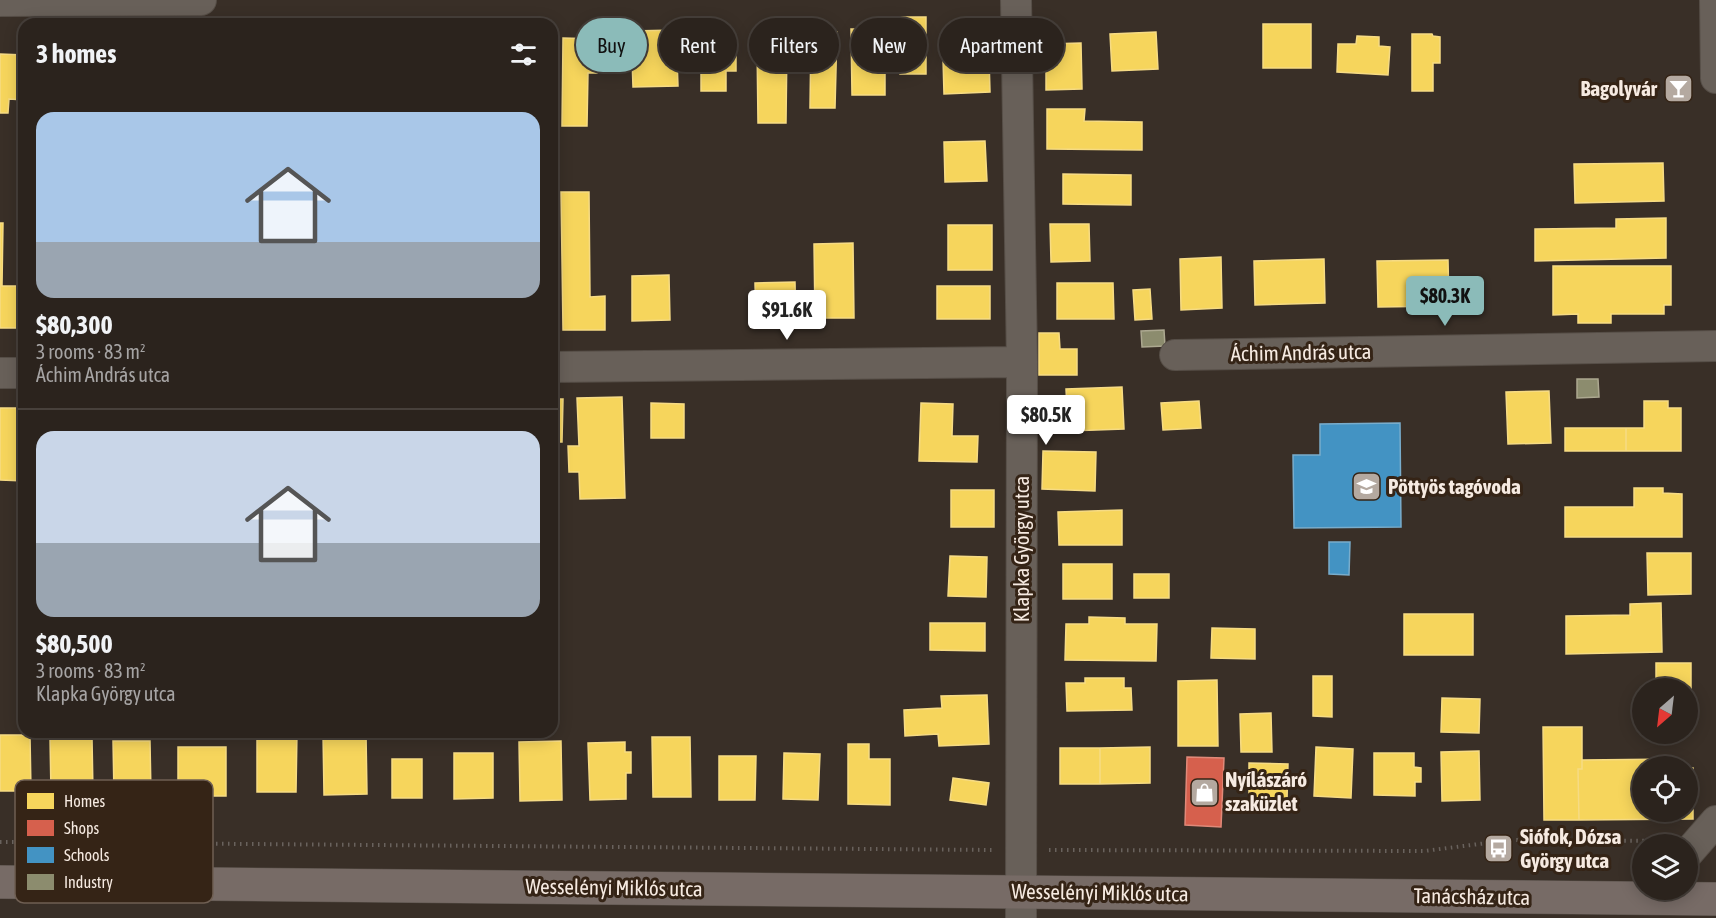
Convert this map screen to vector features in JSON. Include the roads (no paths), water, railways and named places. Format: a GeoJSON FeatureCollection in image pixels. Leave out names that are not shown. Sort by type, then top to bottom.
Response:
{"type":"FeatureCollection","features":[{"type":"Feature","properties":{"kind":"main road","name":"Wesselényi Miklós utca"},"geometry":{"type":"LineString","coordinates":[[0,882],[15,882]]}},
{"type":"Feature","properties":{"kind":"main road","name":"Wesselényi Miklós utca"},"geometry":{"type":"LineString","coordinates":[[213,887],[1021,905],[1227,894]]}},
{"type":"Feature","properties":{"kind":"main road","name":"Tanácsház utca"},"geometry":{"type":"LineString","coordinates":[[1227,894],[1652,902],[1716,899]]}},
{"type":"Feature","properties":{"kind":"street"},"geometry":{"type":"LineString","coordinates":[[0,1],[201,0]]}},
{"type":"Feature","properties":{"kind":"street","name":"Klapka György utca"},"geometry":{"type":"LineString","coordinates":[[1016,0],[1022,362],[1021,905]]}},
{"type":"Feature","properties":{"kind":"street"},"geometry":{"type":"LineString","coordinates":[[1715,0],[1716,78]]}},
{"type":"Feature","properties":{"kind":"street","name":"Áchim András utca"},"geometry":{"type":"LineString","coordinates":[[1175,355],[1716,346]]}},
{"type":"Feature","properties":{"kind":"street"},"geometry":{"type":"LineString","coordinates":[[558,367],[1022,362]]}},
{"type":"Feature","properties":{"kind":"street"},"geometry":{"type":"LineString","coordinates":[[0,373],[18,373]]}},
{"type":"Feature","properties":{"kind":"street"},"geometry":{"type":"LineString","coordinates":[[1698,834],[1716,820]]}},
{"type":"Feature","properties":{"kind":"place","name":"Bagolyvár"},"geometry":{"type":"Point","coordinates":[1678,89]}},
{"type":"Feature","properties":{"kind":"place","name":"Pöttyös tagóvoda"},"geometry":{"type":"Point","coordinates":[1367,487]}},
{"type":"Feature","properties":{"kind":"place","name":"Nyílászáró szaküzlet"},"geometry":{"type":"Point","coordinates":[1204,792]}},
{"type":"Feature","properties":{"kind":"place","name":"Siófok, Dózsa György utca"},"geometry":{"type":"Point","coordinates":[1499,849]}}]}
